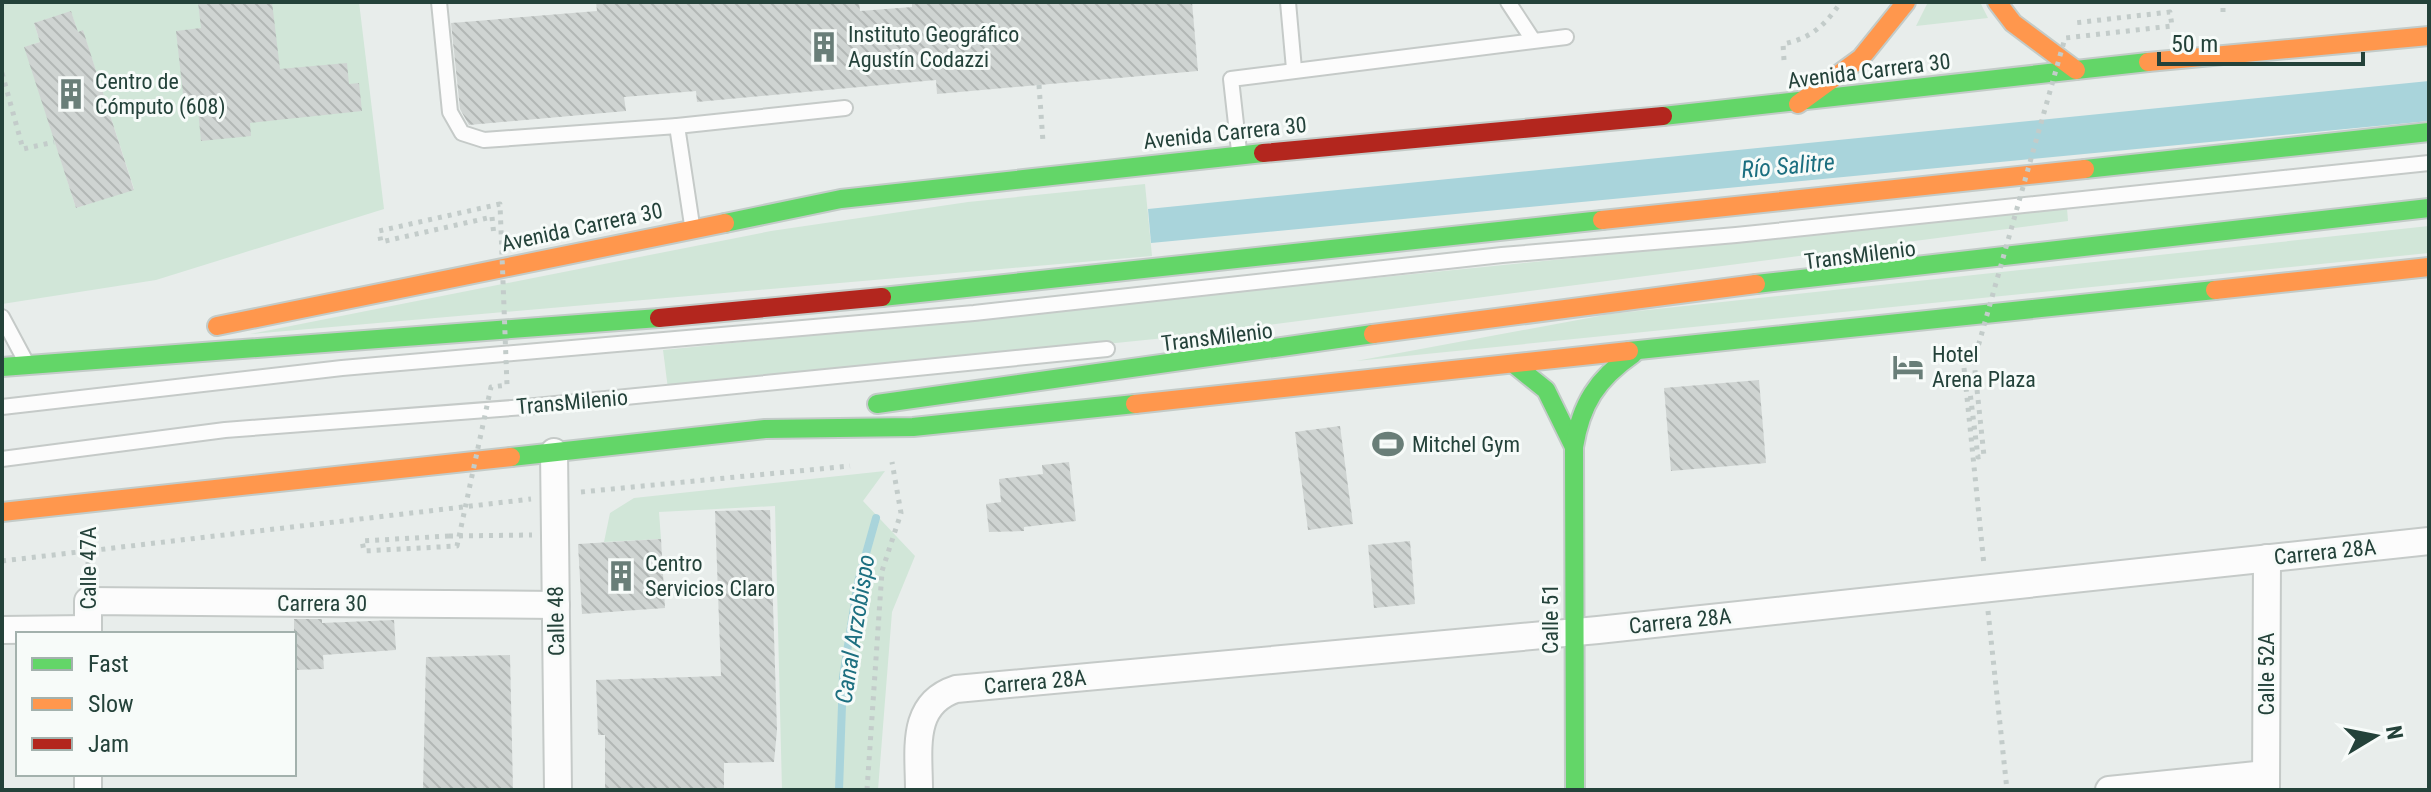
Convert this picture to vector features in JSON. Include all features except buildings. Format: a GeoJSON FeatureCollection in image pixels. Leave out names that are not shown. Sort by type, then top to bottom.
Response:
{"type":"FeatureCollection","features":[{"type":"Feature","properties":{"kind":"main road"},"geometry":{"type":"LineString","coordinates":[[1798,104],[1861,58],[1887,31],[1906,2]]}},
{"type":"Feature","properties":{"kind":"main road"},"geometry":{"type":"LineString","coordinates":[[1997,2],[2013,23],[2076,70]]}},
{"type":"Feature","properties":{"kind":"main road","name":"Avenida Carrera 30"},"geometry":{"type":"LineString","coordinates":[[33,363],[841,199],[1239,155],[1798,104],[2076,70],[2429,36]]}},
{"type":"Feature","properties":{"kind":"main road","name":"Avenida Carrera 30"},"geometry":{"type":"LineString","coordinates":[[2,367],[764,310],[2429,132]]}},
{"type":"Feature","properties":{"kind":"main road"},"geometry":{"type":"LineString","coordinates":[[765,429],[903,398],[1295,344],[1897,265],[2429,208]]}},
{"type":"Feature","properties":{"kind":"main road"},"geometry":{"type":"LineString","coordinates":[[2,512],[765,429],[913,427],[1633,354],[1958,315],[2429,267]]}},
{"type":"Feature","properties":{"kind":"main road","name":"Calle 51"},"geometry":{"type":"LineString","coordinates":[[1575,790],[1574,447],[1581,409],[1593,384],[1633,354]]}},
{"type":"Feature","properties":{"kind":"main road","name":"Calle 51"},"geometry":{"type":"LineString","coordinates":[[1515,365],[1546,390],[1574,447]]}},
{"type":"Feature","properties":{"kind":"street","name":"Calle 48"},"geometry":{"type":"LineString","coordinates":[[554,452],[558,790]]}},
{"type":"Feature","properties":{"kind":"street","name":"Carrera 28A"},"geometry":{"type":"LineString","coordinates":[[919,790],[920,724],[933,700],[956,689],[1574,632],[2429,541]]}},
{"type":"Feature","properties":{"kind":"street","name":"Calle 52A"},"geometry":{"type":"LineString","coordinates":[[2266,782],[2267,558]]}},
{"type":"Feature","properties":{"kind":"street","name":"Carrera 30"},"geometry":{"type":"LineString","coordinates":[[88,601],[556,605]]}},
{"type":"Feature","properties":{"kind":"street","name":"Calle 47A"},"geometry":{"type":"LineString","coordinates":[[88,601],[88,631]]}},
{"type":"Feature","properties":{"kind":"street"},"geometry":{"type":"LineString","coordinates":[[2,630],[88,631]]}},
{"type":"Feature","properties":{"kind":"street"},"geometry":{"type":"LineString","coordinates":[[2109,790],[2266,782]]}},
{"type":"Feature","properties":{"kind":"lane"},"geometry":{"type":"LineString","coordinates":[[439,2],[450,112],[454,123],[472,139],[677,126],[845,108]]}},
{"type":"Feature","properties":{"kind":"lane"},"geometry":{"type":"LineString","coordinates":[[1288,2],[1294,69]]}},
{"type":"Feature","properties":{"kind":"lane"},"geometry":{"type":"LineString","coordinates":[[1508,2],[1533,40]]}},
{"type":"Feature","properties":{"kind":"lane"},"geometry":{"type":"LineString","coordinates":[[1239,155],[1231,79],[1566,37]]}},
{"type":"Feature","properties":{"kind":"lane"},"geometry":{"type":"LineString","coordinates":[[677,126],[692,229]]}},
{"type":"Feature","properties":{"kind":"lane","name":"TransMilenio"},"geometry":{"type":"LineString","coordinates":[[2,407],[342,368],[958,314],[1502,255],[1736,235],[2429,163]]}},
{"type":"Feature","properties":{"kind":"lane"},"geometry":{"type":"LineString","coordinates":[[1717,273],[1764,267]]}},
{"type":"Feature","properties":{"kind":"lane"},"geometry":{"type":"LineString","coordinates":[[2,317],[33,363]]}},
{"type":"Feature","properties":{"kind":"lane","name":"TransMilenio"},"geometry":{"type":"LineString","coordinates":[[2,459],[225,430],[525,407],[1119,348]]}},
{"type":"Feature","properties":{"kind":"path"},"geometry":{"type":"LineString","coordinates":[[1784,60],[1783,44],[1804,40],[1824,27],[1841,2]]}},
{"type":"Feature","properties":{"kind":"path"},"geometry":{"type":"LineString","coordinates":[[2223,2],[2223,12]]}},
{"type":"Feature","properties":{"kind":"path"},"geometry":{"type":"LineString","coordinates":[[1966,376],[1978,457],[1984,456],[1974,361],[2065,38],[2172,26],[2170,12],[2074,23]]}},
{"type":"Feature","properties":{"kind":"path"},"geometry":{"type":"LineString","coordinates":[[2,73],[23,149],[54,142]]}},
{"type":"Feature","properties":{"kind":"path"},"geometry":{"type":"LineString","coordinates":[[1039,85],[1045,175]]}},
{"type":"Feature","properties":{"kind":"path"},"geometry":{"type":"LineString","coordinates":[[492,217],[381,242],[379,231],[500,204],[507,385]]}},
{"type":"Feature","properties":{"kind":"path"},"geometry":{"type":"LineString","coordinates":[[503,373],[518,372]]}},
{"type":"Feature","properties":{"kind":"path"},"geometry":{"type":"LineString","coordinates":[[521,384],[491,387],[457,546],[364,551],[362,541],[449,536],[555,535]]}},
{"type":"Feature","properties":{"kind":"path"},"geometry":{"type":"LineString","coordinates":[[867,790],[882,571],[901,513],[892,462]]}},
{"type":"Feature","properties":{"kind":"path"},"geometry":{"type":"LineString","coordinates":[[2,561],[516,501]]}},
{"type":"Feature","properties":{"kind":"path","name":"Calle 47A"},"geometry":{"type":"LineString","coordinates":[[88,502],[88,601]]}},
{"type":"Feature","properties":{"kind":"green space"},"geometry":{"type":"Polygon","coordinates":[[[2,2],[359,2],[384,209],[156,280],[2,304],[2,2]],[[71,12],[34,23],[40,42],[25,47],[76,208],[134,189],[83,31],[78,32],[71,12]]]}},
{"type":"Feature","properties":{"kind":"green space"},"geometry":{"type":"Polygon","coordinates":[[[1928,2],[1980,2],[1988,18],[1916,26],[1928,2]]]}},
{"type":"Feature","properties":{"kind":"green space"},"geometry":{"type":"Polygon","coordinates":[[[1145,184],[1152,256],[250,334],[771,231],[968,202],[1145,184]]]}},
{"type":"Feature","properties":{"kind":"green space"},"geometry":{"type":"Polygon","coordinates":[[[2067,208],[2068,221],[1184,336],[668,389],[663,350],[2067,208]]]}},
{"type":"Feature","properties":{"kind":"green space"},"geometry":{"type":"Polygon","coordinates":[[[2429,226],[2429,253],[1356,361],[1610,314],[2429,226]]]}},
{"type":"Feature","properties":{"kind":"green space"},"geometry":{"type":"Polygon","coordinates":[[[885,471],[863,501],[915,556],[892,612],[878,790],[782,790],[775,506],[659,512],[661,539],[604,542],[610,513],[634,498],[885,471]]]}},
{"type":"Feature","properties":{"kind":"water","name":"Río Salitre"},"geometry":{"type":"Polygon","coordinates":[[[2429,81],[2429,121],[1151,243],[1148,209],[2429,81]]]}},
{"type":"Feature","properties":{"kind":"waterway","name":"Canal Arzobispo"},"geometry":{"type":"LineString","coordinates":[[839,790],[843,677],[858,582],[876,518]]}},
{"type":"Feature","properties":{"kind":"traffic: fast"},"geometry":{"type":"LineString","coordinates":[[1663,116],[2148,62]]}},
{"type":"Feature","properties":{"kind":"traffic: fast"},"geometry":{"type":"LineString","coordinates":[[2085,169],[2429,132]]}},
{"type":"Feature","properties":{"kind":"traffic: fast"},"geometry":{"type":"LineString","coordinates":[[725,223],[841,199],[1263,153]]}},
{"type":"Feature","properties":{"kind":"traffic: fast"},"geometry":{"type":"LineString","coordinates":[[1756,284],[2429,208]]}},
{"type":"Feature","properties":{"kind":"traffic: fast"},"geometry":{"type":"LineString","coordinates":[[882,297],[1602,220]]}},
{"type":"Feature","properties":{"kind":"traffic: fast"},"geometry":{"type":"LineString","coordinates":[[1629,351],[2215,290]]}},
{"type":"Feature","properties":{"kind":"traffic: fast"},"geometry":{"type":"LineString","coordinates":[[2,367],[659,318]]}},
{"type":"Feature","properties":{"kind":"traffic: fast"},"geometry":{"type":"LineString","coordinates":[[877,404],[1373,334]]}},
{"type":"Feature","properties":{"kind":"traffic: fast"},"geometry":{"type":"LineString","coordinates":[[1575,790],[1574,447],[1586,405],[1600,383],[1633,354]]}},
{"type":"Feature","properties":{"kind":"traffic: fast"},"geometry":{"type":"LineString","coordinates":[[1515,365],[1546,390],[1574,447]]}},
{"type":"Feature","properties":{"kind":"traffic: fast"},"geometry":{"type":"LineString","coordinates":[[511,457],[765,429],[913,427],[1135,404]]}},
{"type":"Feature","properties":{"kind":"traffic: slow"},"geometry":{"type":"LineString","coordinates":[[1798,104],[1861,58],[1906,2]]}},
{"type":"Feature","properties":{"kind":"traffic: slow"},"geometry":{"type":"LineString","coordinates":[[1997,2],[2013,23],[2076,70]]}},
{"type":"Feature","properties":{"kind":"traffic: slow"},"geometry":{"type":"LineString","coordinates":[[2148,62],[2429,36]]}},
{"type":"Feature","properties":{"kind":"traffic: slow"},"geometry":{"type":"LineString","coordinates":[[1602,220],[2085,169]]}},
{"type":"Feature","properties":{"kind":"traffic: slow"},"geometry":{"type":"LineString","coordinates":[[217,326],[725,223]]}},
{"type":"Feature","properties":{"kind":"traffic: slow"},"geometry":{"type":"LineString","coordinates":[[2215,290],[2429,267]]}},
{"type":"Feature","properties":{"kind":"traffic: slow"},"geometry":{"type":"LineString","coordinates":[[1373,334],[1756,284]]}},
{"type":"Feature","properties":{"kind":"traffic: slow"},"geometry":{"type":"LineString","coordinates":[[1135,404],[1629,351]]}},
{"type":"Feature","properties":{"kind":"traffic: slow"},"geometry":{"type":"LineString","coordinates":[[2,512],[511,457]]}},
{"type":"Feature","properties":{"kind":"traffic: jam"},"geometry":{"type":"LineString","coordinates":[[1263,153],[1663,116]]}},
{"type":"Feature","properties":{"kind":"traffic: jam"},"geometry":{"type":"LineString","coordinates":[[659,318],[882,297]]}},
{"type":"Feature","properties":{"kind":"place","name":"Instituto Geográfico Agustín Codazzi"},"geometry":{"type":"Point","coordinates":[824,47]}},
{"type":"Feature","properties":{"kind":"place","name":"Centro de Cómputo (608)"},"geometry":{"type":"Point","coordinates":[71,94]}},
{"type":"Feature","properties":{"kind":"place","name":"Hotel Arena Plaza"},"geometry":{"type":"Point","coordinates":[1908,367]}},
{"type":"Feature","properties":{"kind":"place","name":"Mitchel Gym"},"geometry":{"type":"Point","coordinates":[1388,444]}},
{"type":"Feature","properties":{"kind":"place","name":"Centro Servicios Claro"},"geometry":{"type":"Point","coordinates":[621,576]}}]}
